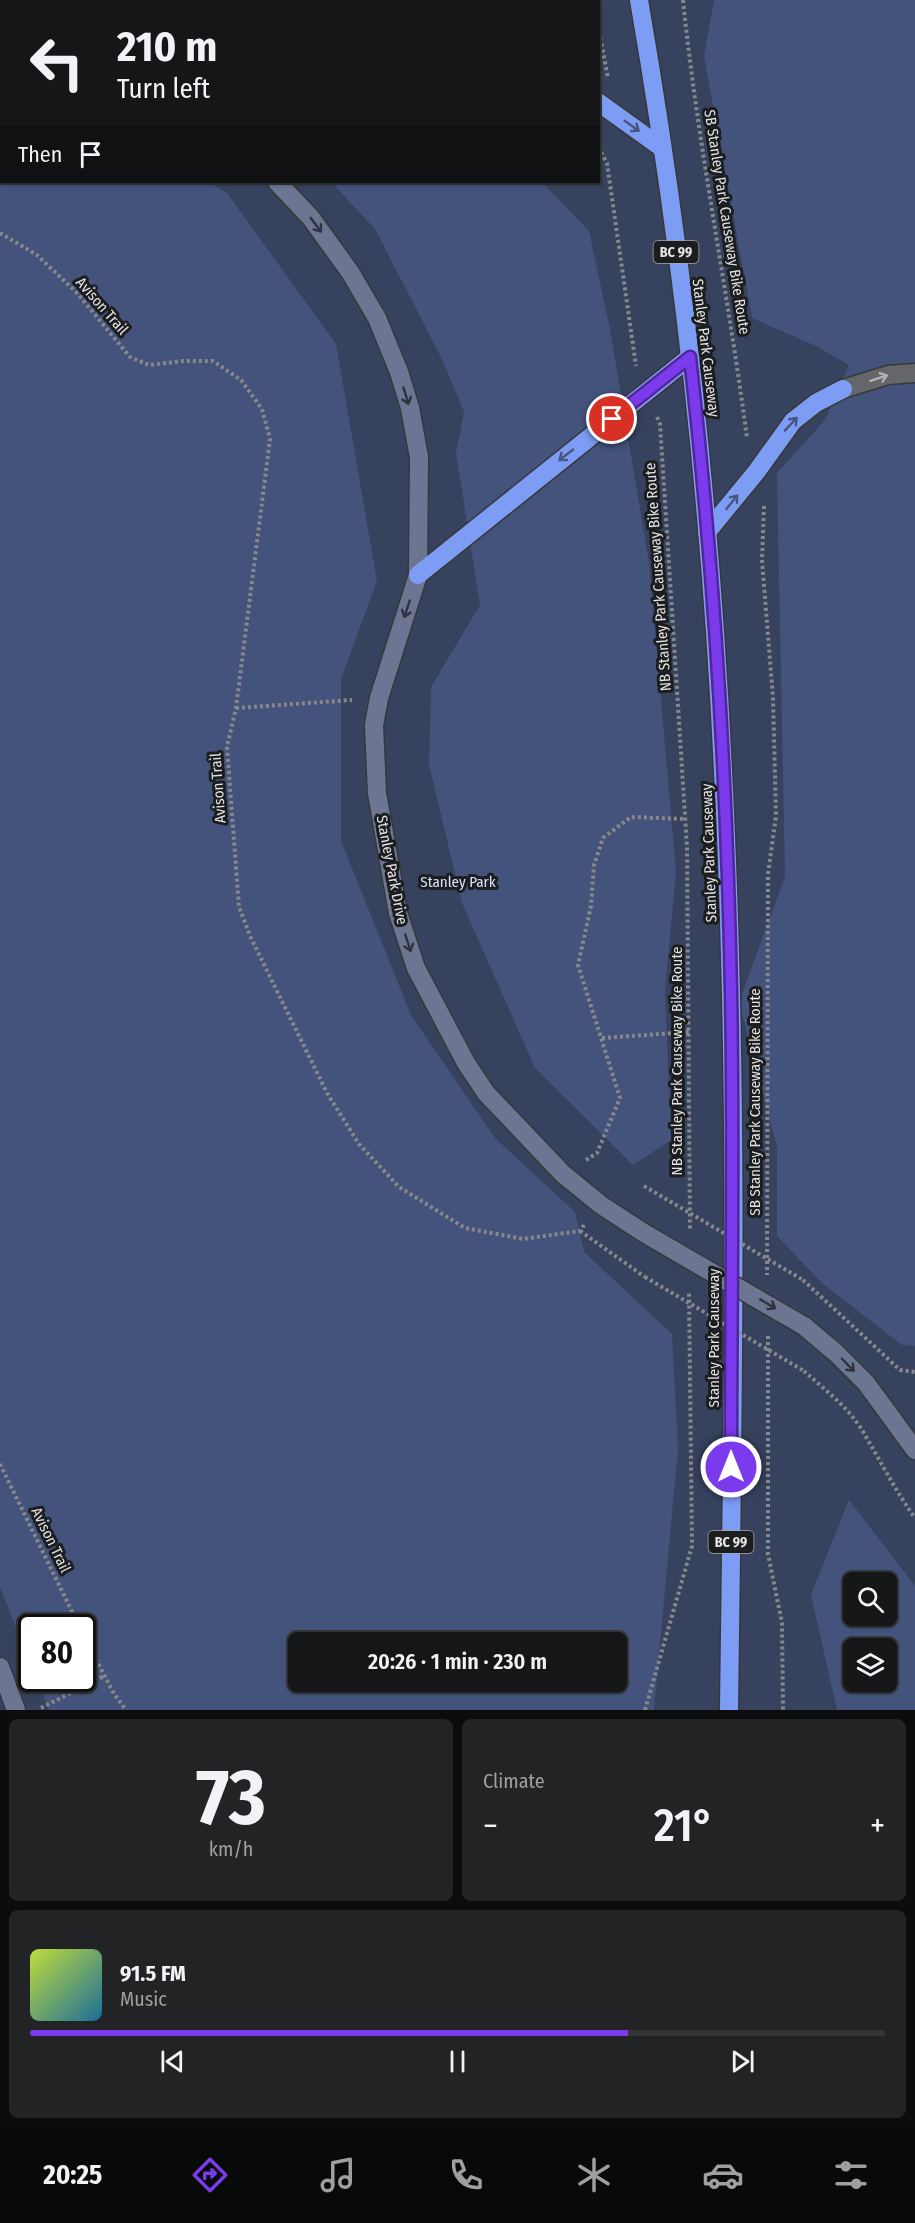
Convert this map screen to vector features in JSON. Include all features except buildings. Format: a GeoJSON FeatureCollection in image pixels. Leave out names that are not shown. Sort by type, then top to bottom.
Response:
{"type":"FeatureCollection","features":[{"type":"Feature","properties":{"kind":"highway","name":"Stanley Park Causeway"},"geometry":{"type":"LineString","coordinates":[[639,0],[662,148],[690,357],[707,532],[723,755],[731,996],[729,1710]]}},
{"type":"Feature","properties":{"kind":"highway"},"geometry":{"type":"LineString","coordinates":[[600,103],[662,148]]}},
{"type":"Feature","properties":{"kind":"highway"},"geometry":{"type":"LineString","coordinates":[[418,575],[690,357]]}},
{"type":"Feature","properties":{"kind":"highway"},"geometry":{"type":"LineString","coordinates":[[707,532],[757,471],[793,421],[816,404],[843,389]]}},
{"type":"Feature","properties":{"kind":"street","name":"Stanley Park Drive"},"geometry":{"type":"LineString","coordinates":[[278,183],[311,218],[350,272],[377,318],[399,372],[410,408],[418,457],[418,575],[379,698],[374,726],[377,793],[398,913],[416,968],[466,1063],[486,1093],[563,1174],[601,1205],[644,1233],[804,1326],[866,1383],[915,1450]]}},
{"type":"Feature","properties":{"kind":"street"},"geometry":{"type":"LineString","coordinates":[[843,389],[888,375],[915,373]]}},
{"type":"Feature","properties":{"kind":"street"},"geometry":{"type":"LineString","coordinates":[[0,1667],[16,1710]]}},
{"type":"Feature","properties":{"kind":"path","name":"SB Stanley Park Causeway Bike Route"},"geometry":{"type":"LineString","coordinates":[[683,0],[692,84],[732,322],[749,447]]}},
{"type":"Feature","properties":{"kind":"path"},"geometry":{"type":"LineString","coordinates":[[600,36],[609,83]]}},
{"type":"Feature","properties":{"kind":"path"},"geometry":{"type":"LineString","coordinates":[[600,151],[607,163],[638,377]]}},
{"type":"Feature","properties":{"kind":"path","name":"Avison Trail"},"geometry":{"type":"LineString","coordinates":[[0,232],[37,255],[77,293],[130,357],[149,365],[183,361],[213,361],[241,380],[262,409],[270,439],[236,708],[227,747],[239,907],[251,938],[327,1092],[360,1144],[399,1187],[465,1227],[523,1239],[580,1231],[645,1277],[804,1371],[836,1400],[862,1429],[877,1460],[915,1518]]}},
{"type":"Feature","properties":{"kind":"path","name":"NB Stanley Park Causeway Bike Route"},"geometry":{"type":"LineString","coordinates":[[652,408],[660,424],[685,819],[690,1032],[690,1239]]}},
{"type":"Feature","properties":{"kind":"path","name":"SB Stanley Park Causeway Bike Route"},"geometry":{"type":"LineString","coordinates":[[764,495],[762,560],[773,698],[776,816],[768,874],[767,1281]]}},
{"type":"Feature","properties":{"kind":"path"},"geometry":{"type":"LineString","coordinates":[[236,708],[379,698]]}},
{"type":"Feature","properties":{"kind":"path"},"geometry":{"type":"LineString","coordinates":[[563,1174],[597,1153],[620,1098],[578,965],[591,906],[594,865],[603,838],[631,817],[685,819]]}},
{"type":"Feature","properties":{"kind":"path"},"geometry":{"type":"LineString","coordinates":[[602,1038],[690,1032]]}},
{"type":"Feature","properties":{"kind":"path"},"geometry":{"type":"LineString","coordinates":[[644,1186],[803,1280],[900,1370],[915,1372]]}},
{"type":"Feature","properties":{"kind":"path"},"geometry":{"type":"LineString","coordinates":[[645,1710],[692,1546],[689,1285]]}},
{"type":"Feature","properties":{"kind":"path"},"geometry":{"type":"LineString","coordinates":[[768,1329],[768,1554],[782,1623],[783,1710]]}},
{"type":"Feature","properties":{"kind":"path","name":"Avison Trail"},"geometry":{"type":"LineString","coordinates":[[0,1464],[73,1614]]}},
{"type":"Feature","properties":{"kind":"path"},"geometry":{"type":"LineString","coordinates":[[96,1660],[126,1710]]}},
{"type":"Feature","properties":{"kind":"path"},"geometry":{"type":"LineString","coordinates":[[37,1710],[104,1676]]}},
{"type":"Feature","properties":{"kind":"green space","name":"Stanley Park"},"geometry":{"type":"Polygon","coordinates":[[[600,0],[915,0],[915,1710],[0,1710],[0,183],[600,183],[600,0]]]}},
{"type":"Feature","properties":{"kind":"green space"},"geometry":{"type":"Polygon","coordinates":[[[714,0],[915,0],[915,1346],[902,1345],[823,1284],[777,1236],[777,1147],[739,1002],[785,877],[777,473],[825,420],[849,365],[816,346],[752,318],[704,56],[714,0]]]}},
{"type":"Feature","properties":{"kind":"green space"},"geometry":{"type":"Polygon","coordinates":[[[0,183],[211,183],[227,193],[336,344],[377,581],[341,679],[341,841],[411,1015],[495,1138],[575,1212],[584,1252],[672,1334],[678,1448],[654,1710],[49,1710],[41,1692],[96,1692],[96,1614],[18,1614],[18,1633],[0,1587],[0,183]]]}},
{"type":"Feature","properties":{"kind":"green space"},"geometry":{"type":"Polygon","coordinates":[[[332,183],[543,183],[589,231],[610,329],[649,563],[676,871],[665,990],[671,1140],[633,1165],[535,1068],[462,903],[429,764],[431,687],[480,605],[456,453],[464,412],[442,359],[375,229],[332,183]]]}},
{"type":"Feature","properties":{"kind":"green space"},"geometry":{"type":"Polygon","coordinates":[[[849,1500],[915,1586],[915,1710],[837,1710],[811,1595],[849,1500]]]}},
{"type":"Feature","properties":{"kind":"route"},"geometry":{"type":"LineString","coordinates":[[612,419],[690,357],[707,532],[724,776],[728,882],[731,996],[731,1467]]}}]}
